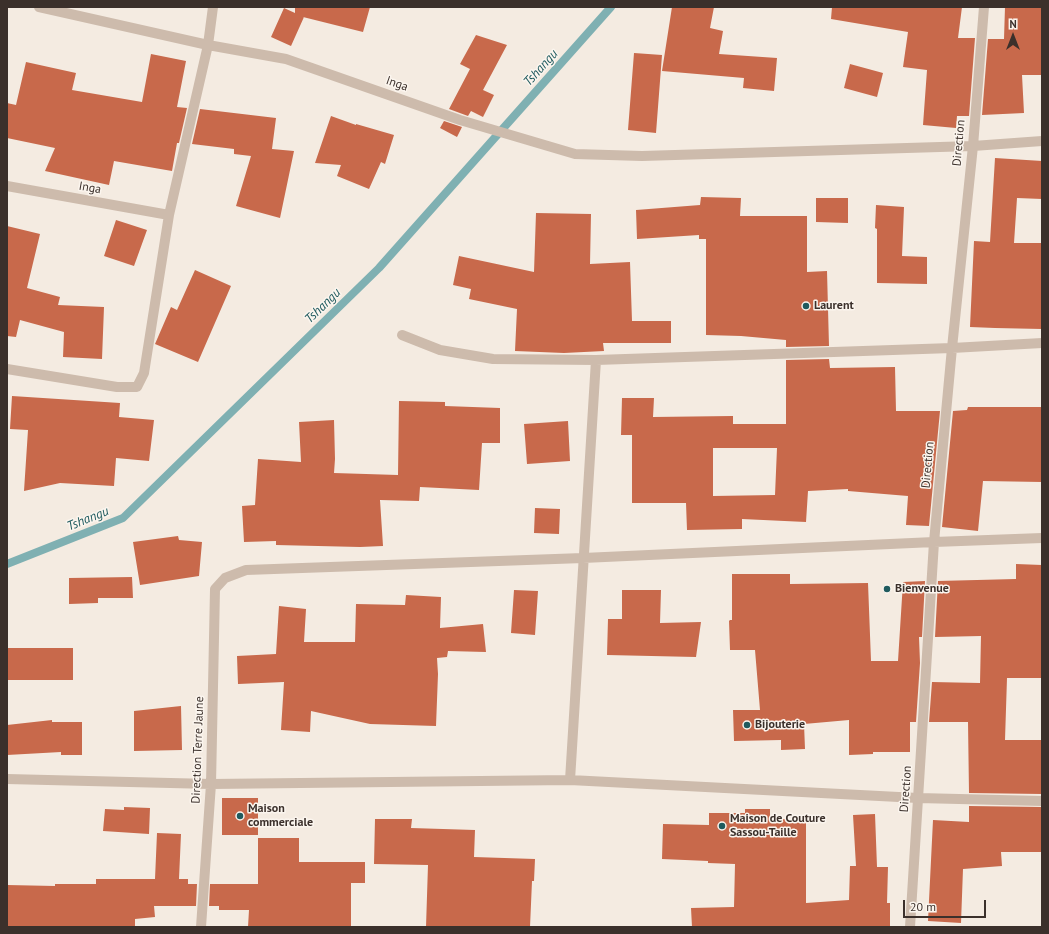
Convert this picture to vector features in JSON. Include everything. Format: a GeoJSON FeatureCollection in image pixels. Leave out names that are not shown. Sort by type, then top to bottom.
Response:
{"type":"FeatureCollection","features":[{"type":"Feature","properties":{"kind":"street","name":"Inga"},"geometry":{"type":"LineString","coordinates":[[39,7],[208,45],[286,59],[460,120],[575,154],[642,156],[973,146],[1042,141]]}},
{"type":"Feature","properties":{"kind":"street"},"geometry":{"type":"LineString","coordinates":[[7,369],[117,387],[137,386],[144,373],[169,215],[208,45],[213,7]]}},
{"type":"Feature","properties":{"kind":"street","name":"Direction"},"geometry":{"type":"LineString","coordinates":[[910,927],[934,542],[973,146],[984,7]]}},
{"type":"Feature","properties":{"kind":"street","name":"Inga"},"geometry":{"type":"LineString","coordinates":[[7,186],[169,215]]}},
{"type":"Feature","properties":{"kind":"street"},"geometry":{"type":"LineString","coordinates":[[402,335],[440,350],[492,360],[596,360],[952,348],[1042,343]]}},
{"type":"Feature","properties":{"kind":"street"},"geometry":{"type":"LineString","coordinates":[[570,780],[596,360]]}},
{"type":"Feature","properties":{"kind":"street"},"geometry":{"type":"LineString","coordinates":[[583,558],[1042,538]]}},
{"type":"Feature","properties":{"kind":"street","name":"Direction Terre Jaune"},"geometry":{"type":"LineString","coordinates":[[201,927],[211,784],[215,590],[225,578],[246,570],[583,558]]}},
{"type":"Feature","properties":{"kind":"street"},"geometry":{"type":"LineString","coordinates":[[7,779],[211,784],[570,780],[918,798],[1042,801]]}},
{"type":"Feature","properties":{"kind":"building"},"geometry":{"type":"Polygon","coordinates":[[[295,7],[370,7],[363,32],[304,17],[291,46],[271,37],[284,8],[295,13],[295,7]]]}},
{"type":"Feature","properties":{"kind":"building"},"geometry":{"type":"Polygon","coordinates":[[[672,7],[714,7],[710,28],[723,31],[719,54],[777,58],[774,91],[743,88],[744,78],[662,71],[672,7]]]}},
{"type":"Feature","properties":{"kind":"building"},"geometry":{"type":"Polygon","coordinates":[[[832,7],[962,7],[958,38],[975,38],[969,116],[957,116],[956,128],[923,125],[927,70],[903,67],[908,32],[831,19],[832,7]]]}},
{"type":"Feature","properties":{"kind":"building"},"geometry":{"type":"Polygon","coordinates":[[[1005,7],[1042,7],[1042,75],[1022,75],[1024,113],[982,115],[988,39],[1004,39],[1005,7]]]}},
{"type":"Feature","properties":{"kind":"building"},"geometry":{"type":"Polygon","coordinates":[[[476,35],[507,45],[483,90],[494,95],[483,117],[471,111],[468,116],[449,109],[470,69],[460,64],[476,35]]]}},
{"type":"Feature","properties":{"kind":"building"},"geometry":{"type":"Polygon","coordinates":[[[634,53],[662,55],[656,133],[628,130],[634,53]]]}},
{"type":"Feature","properties":{"kind":"building"},"geometry":{"type":"Polygon","coordinates":[[[151,54],[186,61],[177,107],[187,108],[179,143],[177,143],[172,171],[114,161],[109,185],[45,171],[55,148],[7,138],[7,103],[16,105],[26,62],[76,73],[72,90],[142,102],[151,54]]]}},
{"type":"Feature","properties":{"kind":"building"},"geometry":{"type":"Polygon","coordinates":[[[850,64],[883,73],[877,97],[844,88],[850,64]]]}},
{"type":"Feature","properties":{"kind":"building"},"geometry":{"type":"Polygon","coordinates":[[[200,109],[276,118],[272,149],[294,151],[280,218],[236,206],[251,156],[234,154],[234,149],[192,144],[200,109]]]}},
{"type":"Feature","properties":{"kind":"building"},"geometry":{"type":"Polygon","coordinates":[[[331,116],[356,125],[394,135],[385,164],[381,162],[369,189],[337,176],[341,165],[315,163],[331,116]]]}},
{"type":"Feature","properties":{"kind":"building"},"geometry":{"type":"Polygon","coordinates":[[[444,121],[462,127],[457,137],[440,128],[444,121]]]}},
{"type":"Feature","properties":{"kind":"building"},"geometry":{"type":"Polygon","coordinates":[[[995,158],[1042,161],[1042,199],[1017,198],[1014,243],[1042,243],[1042,329],[970,327],[974,241],[990,242],[995,158]]]}},
{"type":"Feature","properties":{"kind":"building"},"geometry":{"type":"Polygon","coordinates":[[[701,197],[741,198],[740,216],[807,216],[807,272],[827,271],[829,346],[786,347],[786,340],[706,335],[706,239],[699,239],[699,235],[637,239],[636,210],[700,205],[701,197]]]}},
{"type":"Feature","properties":{"kind":"building"},"geometry":{"type":"Polygon","coordinates":[[[816,198],[848,198],[848,223],[816,222],[816,198]]]}},
{"type":"Feature","properties":{"kind":"building"},"geometry":{"type":"Polygon","coordinates":[[[876,205],[904,207],[902,256],[927,257],[927,284],[877,283],[877,229],[875,228],[876,205]]]}},
{"type":"Feature","properties":{"kind":"building"},"geometry":{"type":"Polygon","coordinates":[[[536,213],[591,214],[590,264],[630,262],[632,321],[671,321],[671,343],[603,343],[604,351],[564,353],[515,351],[517,309],[469,299],[471,289],[453,285],[459,256],[534,272],[536,213]]]}},
{"type":"Feature","properties":{"kind":"building"},"geometry":{"type":"Polygon","coordinates":[[[116,220],[147,230],[134,266],[104,256],[116,220]]]}},
{"type":"Feature","properties":{"kind":"building"},"geometry":{"type":"Polygon","coordinates":[[[7,226],[40,234],[27,288],[60,297],[58,305],[104,307],[102,359],[63,357],[64,332],[20,320],[16,337],[7,336],[7,226]]]}},
{"type":"Feature","properties":{"kind":"building"},"geometry":{"type":"Polygon","coordinates":[[[195,270],[231,286],[198,362],[155,344],[171,307],[177,310],[195,270]]]}},
{"type":"Feature","properties":{"kind":"building"},"geometry":{"type":"Polygon","coordinates":[[[829,359],[830,368],[895,367],[896,411],[940,411],[929,526],[906,525],[908,496],[848,491],[848,489],[808,491],[806,522],[742,519],[742,529],[687,530],[686,503],[632,503],[632,435],[621,435],[622,398],[654,398],[653,417],[733,416],[733,424],[786,424],[786,360],[829,359]],[[713,448],[713,496],[775,495],[777,448],[713,448]]]}},
{"type":"Feature","properties":{"kind":"building"},"geometry":{"type":"Polygon","coordinates":[[[12,396],[120,403],[119,417],[154,420],[149,461],[116,458],[114,486],[60,483],[24,491],[28,430],[10,429],[12,396]]]}},
{"type":"Feature","properties":{"kind":"building"},"geometry":{"type":"Polygon","coordinates":[[[399,401],[445,402],[445,406],[500,408],[500,443],[482,443],[479,490],[420,487],[419,501],[380,500],[383,546],[360,547],[276,545],[276,541],[244,542],[242,506],[255,505],[258,459],[301,462],[299,422],[334,420],[334,473],[398,475],[399,401]]]}},
{"type":"Feature","properties":{"kind":"building"},"geometry":{"type":"Polygon","coordinates":[[[968,407],[1042,407],[1042,482],[983,481],[978,531],[942,527],[953,411],[967,410],[968,407]]]}},
{"type":"Feature","properties":{"kind":"building"},"geometry":{"type":"Polygon","coordinates":[[[568,421],[570,461],[527,464],[524,424],[568,421]]]}},
{"type":"Feature","properties":{"kind":"building"},"geometry":{"type":"Polygon","coordinates":[[[535,508],[560,509],[559,534],[534,533],[535,508]]]}},
{"type":"Feature","properties":{"kind":"building"},"geometry":{"type":"Polygon","coordinates":[[[178,536],[179,540],[202,542],[199,576],[140,585],[133,542],[178,536]]]}},
{"type":"Feature","properties":{"kind":"building"},"geometry":{"type":"Polygon","coordinates":[[[1016,564],[1042,565],[1042,678],[1007,678],[1005,740],[1042,740],[1042,794],[969,793],[968,722],[929,722],[932,682],[980,683],[981,636],[935,637],[938,581],[1016,579],[1016,564]]]}},
{"type":"Feature","properties":{"kind":"building"},"geometry":{"type":"Polygon","coordinates":[[[732,574],[790,574],[790,584],[868,583],[871,661],[898,661],[903,582],[925,581],[922,637],[919,637],[920,663],[916,722],[910,722],[910,752],[873,752],[873,754],[849,755],[849,720],[804,724],[805,749],[781,750],[781,740],[734,741],[733,710],[760,710],[755,650],[730,650],[729,621],[732,620],[732,574]]]}},
{"type":"Feature","properties":{"kind":"building"},"geometry":{"type":"Polygon","coordinates":[[[132,577],[133,598],[98,598],[98,603],[69,604],[69,578],[132,577]]]}},
{"type":"Feature","properties":{"kind":"building"},"geometry":{"type":"Polygon","coordinates":[[[514,590],[538,591],[535,635],[511,633],[514,590]]]}},
{"type":"Feature","properties":{"kind":"building"},"geometry":{"type":"Polygon","coordinates":[[[622,590],[661,590],[660,623],[701,622],[696,657],[607,655],[608,619],[622,619],[622,590]]]}},
{"type":"Feature","properties":{"kind":"building"},"geometry":{"type":"Polygon","coordinates":[[[406,595],[441,597],[440,628],[483,624],[486,652],[448,651],[447,657],[437,658],[438,674],[436,726],[370,724],[311,711],[310,732],[281,730],[284,682],[238,684],[237,656],[276,654],[279,606],[306,609],[304,642],[355,642],[356,604],[405,605],[406,595]]]}},
{"type":"Feature","properties":{"kind":"building"},"geometry":{"type":"Polygon","coordinates":[[[7,648],[73,648],[73,680],[7,680],[7,648]]]}},
{"type":"Feature","properties":{"kind":"building"},"geometry":{"type":"Polygon","coordinates":[[[181,706],[182,750],[134,751],[134,711],[181,706]]]}},
{"type":"Feature","properties":{"kind":"building"},"geometry":{"type":"Polygon","coordinates":[[[52,720],[52,722],[82,722],[82,755],[61,755],[61,752],[7,755],[7,725],[52,720]]]}},
{"type":"Feature","properties":{"kind":"building","name":"Maison commerciale"},"geometry":{"type":"Polygon","coordinates":[[[222,798],[258,798],[258,835],[222,835],[222,798]]]}},
{"type":"Feature","properties":{"kind":"building"},"geometry":{"type":"Polygon","coordinates":[[[969,806],[1042,807],[1042,852],[1001,852],[1002,866],[963,869],[961,923],[928,921],[933,820],[969,822],[969,806]]]}},
{"type":"Feature","properties":{"kind":"building"},"geometry":{"type":"Polygon","coordinates":[[[124,807],[150,808],[149,834],[103,831],[105,809],[124,810],[124,807]]]}},
{"type":"Feature","properties":{"kind":"building"},"geometry":{"type":"Polygon","coordinates":[[[745,809],[770,809],[770,819],[806,819],[806,903],[849,900],[850,866],[856,866],[853,815],[875,814],[877,867],[888,867],[887,903],[890,903],[890,927],[692,927],[691,908],[734,907],[735,864],[662,859],[663,824],[709,825],[709,813],[745,813],[745,809]]]}},
{"type":"Feature","properties":{"kind":"building"},"geometry":{"type":"Polygon","coordinates":[[[375,819],[412,819],[411,828],[475,830],[474,857],[535,859],[534,881],[532,881],[530,927],[426,927],[428,865],[374,864],[375,819]]]}},
{"type":"Feature","properties":{"kind":"building"},"geometry":{"type":"Polygon","coordinates":[[[157,833],[181,834],[179,879],[188,879],[188,884],[197,884],[196,906],[154,906],[155,917],[135,919],[135,927],[7,927],[7,885],[55,886],[55,884],[96,884],[96,879],[155,879],[157,833]]]}},
{"type":"Feature","properties":{"kind":"building"},"geometry":{"type":"Polygon","coordinates":[[[258,838],[299,838],[299,862],[365,862],[365,883],[351,883],[351,927],[248,927],[249,910],[219,910],[219,906],[209,906],[210,884],[258,884],[258,838]]]}},
{"type":"Feature","properties":{"kind":"waterway","name":"Tshangu"},"geometry":{"type":"LineString","coordinates":[[7,564],[123,518],[379,268],[611,7]]}},
{"type":"Feature","properties":{"kind":"place","name":"Laurent"},"geometry":{"type":"Point","coordinates":[806,306]}},
{"type":"Feature","properties":{"kind":"place","name":"Bienvenue"},"geometry":{"type":"Point","coordinates":[887,589]}},
{"type":"Feature","properties":{"kind":"place","name":"Bijouterie"},"geometry":{"type":"Point","coordinates":[747,725]}},
{"type":"Feature","properties":{"kind":"place","name":"Maison commerciale"},"geometry":{"type":"Point","coordinates":[240,816]}},
{"type":"Feature","properties":{"kind":"place","name":"Maison de Couture Sassou-Taille"},"geometry":{"type":"Point","coordinates":[722,826]}}]}
